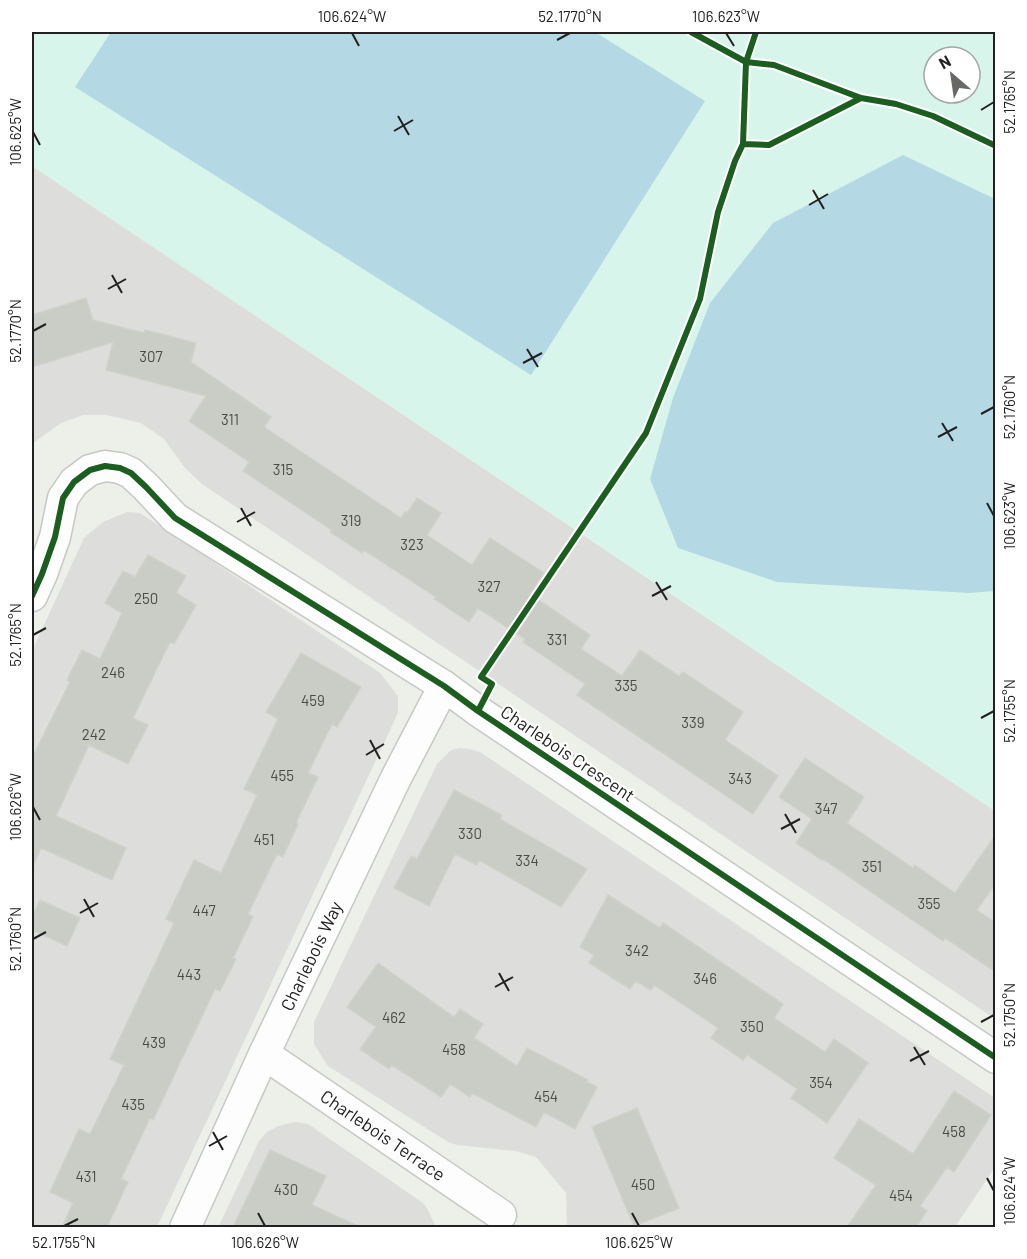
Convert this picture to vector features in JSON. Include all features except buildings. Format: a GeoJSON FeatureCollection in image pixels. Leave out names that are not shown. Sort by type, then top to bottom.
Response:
{"type":"FeatureCollection","features":[{"type":"Feature","properties":{"kind":"street","name":"Charlebois Crescent"},"geometry":{"type":"LineString","coordinates":[[32,596],[55,537],[63,498],[74,482],[90,470],[105,466],[120,468],[130,473],[146,487],[175,518],[444,686],[996,1058]]}},
{"type":"Feature","properties":{"kind":"street","name":"Charlebois Way"},"geometry":{"type":"LineString","coordinates":[[185,1227],[264,1054],[396,778],[444,686]]}},
{"type":"Feature","properties":{"kind":"street","name":"Charlebois Terrace"},"geometry":{"type":"LineString","coordinates":[[264,1054],[501,1215]]}},
{"type":"Feature","properties":{"kind":"shaded area"},"geometry":{"type":"Polygon","coordinates":[[[32,32],[995,32],[995,811],[32,166],[32,32]]]}},
{"type":"Feature","properties":{"kind":"shaded area"},"geometry":{"type":"Polygon","coordinates":[[[111,32],[595,32],[705,101],[531,375],[75,87],[111,32]]]}},
{"type":"Feature","properties":{"kind":"shaded area"},"geometry":{"type":"Polygon","coordinates":[[[903,155],[995,199],[995,591],[969,593],[777,582],[678,548],[650,479],[673,398],[710,303],[773,223],[903,155]]]}},
{"type":"Feature","properties":{"kind":"shaded area"},"geometry":{"type":"Polygon","coordinates":[[[32,166],[995,811],[995,1019],[202,484],[185,468],[164,439],[141,423],[107,415],[83,415],[61,423],[32,444],[32,166]]]}},
{"type":"Feature","properties":{"kind":"shaded area"},"geometry":{"type":"Polygon","coordinates":[[[127,512],[140,513],[380,673],[398,696],[398,713],[157,1227],[32,1228],[32,651],[84,538],[103,522],[127,512]]]}},
{"type":"Feature","properties":{"kind":"shaded area"},"geometry":{"type":"Polygon","coordinates":[[[460,748],[480,752],[995,1098],[995,1167],[955,1227],[567,1227],[566,1193],[536,1157],[516,1151],[448,1142],[328,1066],[314,1044],[314,1022],[437,764],[451,750],[460,748]]]}},
{"type":"Feature","properties":{"kind":"shaded area"},"geometry":{"type":"Polygon","coordinates":[[[295,1122],[308,1124],[423,1203],[436,1227],[218,1228],[259,1141],[267,1132],[278,1126],[295,1122]]]}},
{"type":"Feature","properties":{"kind":"cycle path"},"geometry":{"type":"LineString","coordinates":[[478,711],[492,684],[481,677],[646,433],[700,299],[718,212],[743,144],[746,62],[691,32]]}},
{"type":"Feature","properties":{"kind":"cycle path"},"geometry":{"type":"LineString","coordinates":[[756,32],[746,62],[774,65],[861,98],[896,104],[933,116],[996,146]]}},
{"type":"Feature","properties":{"kind":"cycle path"},"geometry":{"type":"LineString","coordinates":[[743,144],[769,145],[861,98]]}},
{"type":"Feature","properties":{"kind":"cycle path"},"geometry":{"type":"LineString","coordinates":[[32,596],[55,537],[63,498],[74,482],[90,470],[105,466],[120,468],[131,473],[175,518],[444,686],[996,1058]]}}]}
